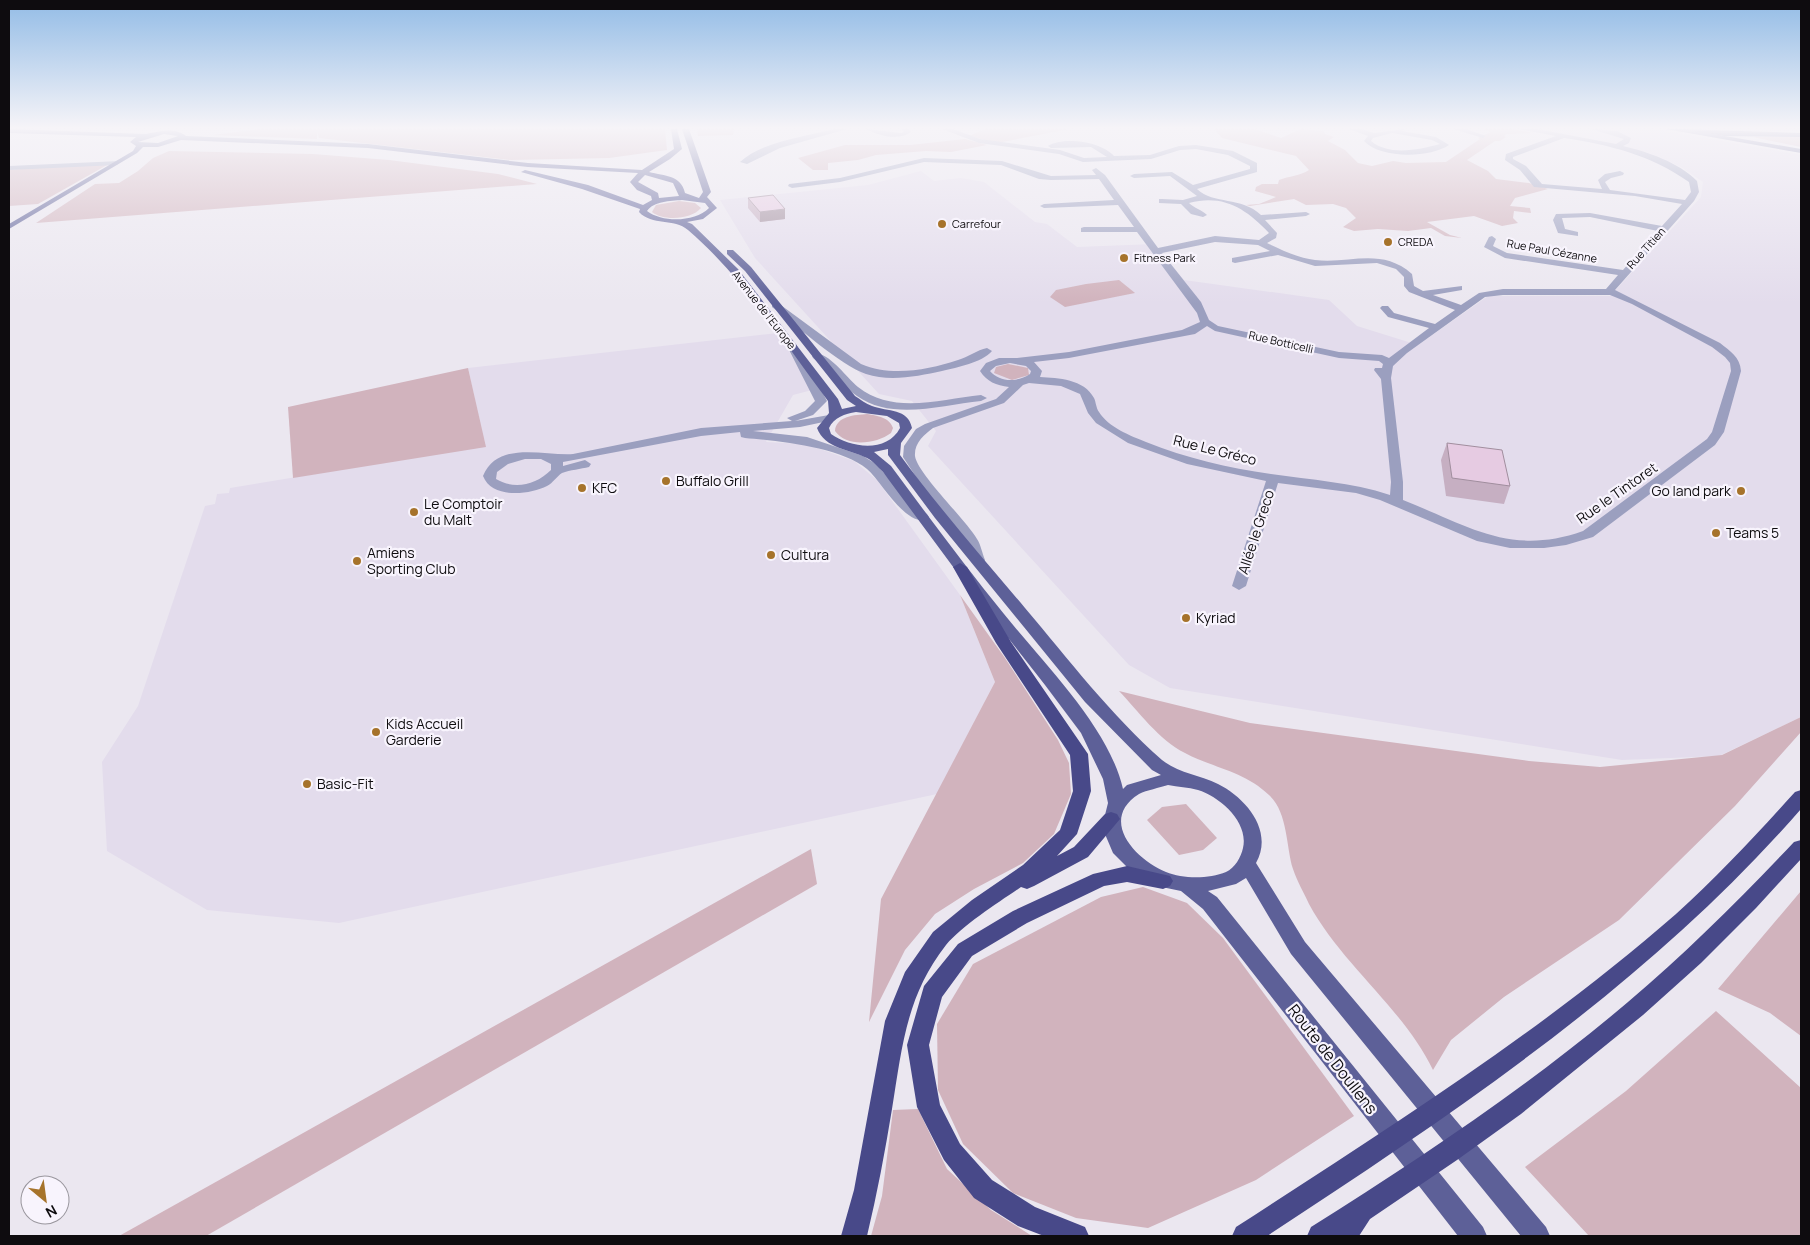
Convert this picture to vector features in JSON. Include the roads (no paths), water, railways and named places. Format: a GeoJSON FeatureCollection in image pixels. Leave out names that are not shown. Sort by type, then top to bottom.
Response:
{"type":"FeatureCollection","features":[{"type":"Feature","properties":{"kind":"highway"},"geometry":{"type":"LineString","coordinates":[[854,1236],[866,1190],[896,1021],[912,978],[940,938],[979,906],[1030,870],[1068,834],[1082,791],[1079,754],[1004,643],[960,567]]}},
{"type":"Feature","properties":{"kind":"highway"},"geometry":{"type":"LineString","coordinates":[[1245,1236],[1368,1155],[1539,1037],[1613,979],[1683,919],[1746,859],[1801,797]]}},
{"type":"Feature","properties":{"kind":"highway"},"geometry":{"type":"LineString","coordinates":[[979,906],[1080,852],[1114,811]]}},
{"type":"Feature","properties":{"kind":"highway"},"geometry":{"type":"LineString","coordinates":[[1320,1236],[1398,1187],[1598,1041],[1695,956],[1772,880],[1801,846]]}},
{"type":"Feature","properties":{"kind":"highway"},"geometry":{"type":"LineString","coordinates":[[1076,1236],[1027,1217],[983,1189],[952,1152],[928,1107],[918,1045],[932,993],[965,950],[1020,917],[1100,880],[1127,874],[1163,881]]}},
{"type":"Feature","properties":{"kind":"highway"},"geometry":{"type":"LineString","coordinates":[[1342,1236],[1369,1206]]}},
{"type":"Feature","properties":{"kind":"main road"},"geometry":{"type":"LineString","coordinates":[[9,227],[76,187]]}},
{"type":"Feature","properties":{"kind":"main road"},"geometry":{"type":"LineString","coordinates":[[585,187],[644,208],[656,202],[689,198]]}},
{"type":"Feature","properties":{"kind":"main road"},"geometry":{"type":"LineString","coordinates":[[639,187],[655,195],[656,202]]}},
{"type":"Feature","properties":{"kind":"main road"},"geometry":{"type":"LineString","coordinates":[[680,187],[681,194],[707,202]]}},
{"type":"Feature","properties":{"kind":"main road"},"geometry":{"type":"LineString","coordinates":[[644,208],[643,212],[647,216],[674,221],[700,217],[709,213],[713,208],[703,198],[707,192],[705,187]]}},
{"type":"Feature","properties":{"kind":"main road","name":"Avenue de l'Europe"},"geometry":{"type":"LineString","coordinates":[[700,217],[700,224],[748,269],[851,398],[869,409]]}},
{"type":"Feature","properties":{"kind":"main road","name":"Avenue de l'Europe"},"geometry":{"type":"LineString","coordinates":[[674,221],[689,226],[735,270],[834,401],[836,409],[831,417]]}},
{"type":"Feature","properties":{"kind":"main road"},"geometry":{"type":"LineString","coordinates":[[869,409],[893,414],[901,419],[906,428],[902,436],[895,441],[873,448],[854,448],[839,445],[826,436],[823,426],[831,417],[850,410],[869,409]]}},
{"type":"Feature","properties":{"kind":"main road"},"geometry":{"type":"LineString","coordinates":[[854,448],[874,457],[887,469],[960,567],[1090,734],[1113,779],[1113,837],[1123,854],[1140,870],[1163,881],[1188,886],[1219,882],[1233,877],[1247,864],[1254,848],[1252,831],[1244,815],[1224,796],[1158,766],[1091,698],[902,466],[894,455],[895,441]]}},
{"type":"Feature","properties":{"kind":"main road"},"geometry":{"type":"LineString","coordinates":[[1114,811],[1129,790],[1147,782],[1168,779],[1190,782]]}},
{"type":"Feature","properties":{"kind":"main road"},"geometry":{"type":"LineString","coordinates":[[1247,864],[1298,948],[1537,1236]]}},
{"type":"Feature","properties":{"kind":"main road","name":"Route de Doullens"},"geometry":{"type":"LineString","coordinates":[[1188,886],[1210,903],[1474,1236]]}},
{"type":"Feature","properties":{"kind":"street"},"geometry":{"type":"LineString","coordinates":[[1110,187],[1198,305],[1208,326]]}},
{"type":"Feature","properties":{"kind":"street"},"geometry":{"type":"LineString","coordinates":[[1558,187],[1653,196],[1687,203]]}},
{"type":"Feature","properties":{"kind":"street"},"geometry":{"type":"LineString","coordinates":[[1605,187],[1608,192]]}},
{"type":"Feature","properties":{"kind":"street","name":"Rue Titien"},"geometry":{"type":"LineString","coordinates":[[1609,292],[1622,273],[1687,203],[1695,192],[1694,187]]}},
{"type":"Feature","properties":{"kind":"street"},"geometry":{"type":"LineString","coordinates":[[1192,188],[1203,197]]}},
{"type":"Feature","properties":{"kind":"street"},"geometry":{"type":"LineString","coordinates":[[1162,201],[1183,202],[1203,197],[1240,204],[1273,233],[1273,236],[1260,243]]}},
{"type":"Feature","properties":{"kind":"street"},"geometry":{"type":"LineString","coordinates":[[1044,206],[1121,202]]}},
{"type":"Feature","properties":{"kind":"street"},"geometry":{"type":"LineString","coordinates":[[1183,202],[1194,212],[1203,215]]}},
{"type":"Feature","properties":{"kind":"street"},"geometry":{"type":"LineString","coordinates":[[1258,218],[1306,214]]}},
{"type":"Feature","properties":{"kind":"street"},"geometry":{"type":"LineString","coordinates":[[1575,234],[1562,231],[1557,220],[1559,216],[1590,215],[1662,229]]}},
{"type":"Feature","properties":{"kind":"street"},"geometry":{"type":"LineString","coordinates":[[1084,230],[1141,229]]}},
{"type":"Feature","properties":{"kind":"street"},"geometry":{"type":"LineString","coordinates":[[1157,251],[1215,239],[1260,243],[1279,252],[1314,263],[1368,256],[1401,268],[1409,276],[1409,286],[1418,294],[1462,308]]}},
{"type":"Feature","properties":{"kind":"street","name":"Rue Paul Cézanne"},"geometry":{"type":"LineString","coordinates":[[1492,239],[1488,247],[1505,255],[1622,273]]}},
{"type":"Feature","properties":{"kind":"street"},"geometry":{"type":"LineString","coordinates":[[1235,260],[1279,252]]}},
{"type":"Feature","properties":{"kind":"street"},"geometry":{"type":"LineString","coordinates":[[1418,294],[1459,288]]}},
{"type":"Feature","properties":{"kind":"street"},"geometry":{"type":"LineString","coordinates":[[1396,501],[1397,482],[1388,369],[1403,351],[1462,308],[1489,293],[1609,292]]}},
{"type":"Feature","properties":{"kind":"street","name":"Rue le Tintoret"},"geometry":{"type":"LineString","coordinates":[[1396,501],[1440,523],[1480,538],[1520,545],[1552,545],[1588,534],[1711,442],[1719,427],[1736,371],[1735,363],[1729,355],[1716,345],[1635,302],[1609,292]]}},
{"type":"Feature","properties":{"kind":"street","name":"Avenue de l'Europe"},"geometry":{"type":"LineString","coordinates":[[776,305],[857,366],[871,372],[899,373],[948,366],[968,361],[986,351]]}},
{"type":"Feature","properties":{"kind":"street"},"geometry":{"type":"LineString","coordinates":[[1386,308],[1391,315],[1436,327]]}},
{"type":"Feature","properties":{"kind":"street","name":"Rue Botticelli"},"geometry":{"type":"LineString","coordinates":[[995,380],[987,375],[985,371],[988,366],[1004,361],[1069,355],[1185,333],[1208,326],[1373,361]]}},
{"type":"Feature","properties":{"kind":"street"},"geometry":{"type":"LineString","coordinates":[[555,465],[664,447],[746,430],[809,413],[821,401],[791,344]]}},
{"type":"Feature","properties":{"kind":"street"},"geometry":{"type":"LineString","coordinates":[[1373,361],[1403,351]]}},
{"type":"Feature","properties":{"kind":"street","name":"Rue Botticelli"},"geometry":{"type":"LineString","coordinates":[[1030,376],[1069,355]]}},
{"type":"Feature","properties":{"kind":"street"},"geometry":{"type":"LineString","coordinates":[[817,356],[856,391],[878,402],[905,405],[985,401]]}},
{"type":"Feature","properties":{"kind":"street"},"geometry":{"type":"LineString","coordinates":[[893,414],[1003,399],[1030,376],[1019,361]]}},
{"type":"Feature","properties":{"kind":"street"},"geometry":{"type":"LineString","coordinates":[[1373,361],[1388,369]]}},
{"type":"Feature","properties":{"kind":"street","name":"Rue Le Gréco"},"geometry":{"type":"LineString","coordinates":[[995,380],[1030,376],[1052,381],[1083,392],[1088,396],[1093,413],[1113,430],[1147,446],[1209,466],[1273,479],[1329,484],[1366,491],[1396,501]]}},
{"type":"Feature","properties":{"kind":"street"},"geometry":{"type":"LineString","coordinates":[[978,560],[970,540],[932,492],[909,457],[910,446],[920,432],[929,426],[985,401],[993,392],[995,380]]}},
{"type":"Feature","properties":{"kind":"street"},"geometry":{"type":"LineString","coordinates":[[906,428],[924,419],[985,401]]}},
{"type":"Feature","properties":{"kind":"street"},"geometry":{"type":"LineString","coordinates":[[746,430],[800,424],[831,417]]}},
{"type":"Feature","properties":{"kind":"street"},"geometry":{"type":"LineString","coordinates":[[746,430],[803,431],[826,436]]}},
{"type":"Feature","properties":{"kind":"street"},"geometry":{"type":"LineString","coordinates":[[746,430],[807,441],[859,459],[872,468],[902,503],[922,517]]}},
{"type":"Feature","properties":{"kind":"street","name":"Allée le Greco"},"geometry":{"type":"LineString","coordinates":[[1239,586],[1273,479]]}},
{"type":"Feature","properties":{"kind":"place","name":"Carrefour"},"geometry":{"type":"Point","coordinates":[942,224]}},
{"type":"Feature","properties":{"kind":"place","name":"CREDA"},"geometry":{"type":"Point","coordinates":[1388,242]}},
{"type":"Feature","properties":{"kind":"place","name":"Fitness Park"},"geometry":{"type":"Point","coordinates":[1124,258]}},
{"type":"Feature","properties":{"kind":"place","name":"Buffalo Grill"},"geometry":{"type":"Point","coordinates":[666,481]}},
{"type":"Feature","properties":{"kind":"place","name":"KFC"},"geometry":{"type":"Point","coordinates":[582,488]}},
{"type":"Feature","properties":{"kind":"place","name":"Go land park"},"geometry":{"type":"Point","coordinates":[1741,491]}},
{"type":"Feature","properties":{"kind":"place","name":"Le Comptoir du Malt"},"geometry":{"type":"Point","coordinates":[414,512]}},
{"type":"Feature","properties":{"kind":"place","name":"Teams 5"},"geometry":{"type":"Point","coordinates":[1716,533]}},
{"type":"Feature","properties":{"kind":"place","name":"Cultura"},"geometry":{"type":"Point","coordinates":[771,555]}},
{"type":"Feature","properties":{"kind":"place","name":"Amiens Sporting Club"},"geometry":{"type":"Point","coordinates":[357,561]}},
{"type":"Feature","properties":{"kind":"place","name":"Kyriad"},"geometry":{"type":"Point","coordinates":[1186,618]}},
{"type":"Feature","properties":{"kind":"place","name":"Kids Accueil Garderie"},"geometry":{"type":"Point","coordinates":[376,732]}},
{"type":"Feature","properties":{"kind":"place","name":"Basic-Fit"},"geometry":{"type":"Point","coordinates":[307,784]}}]}
